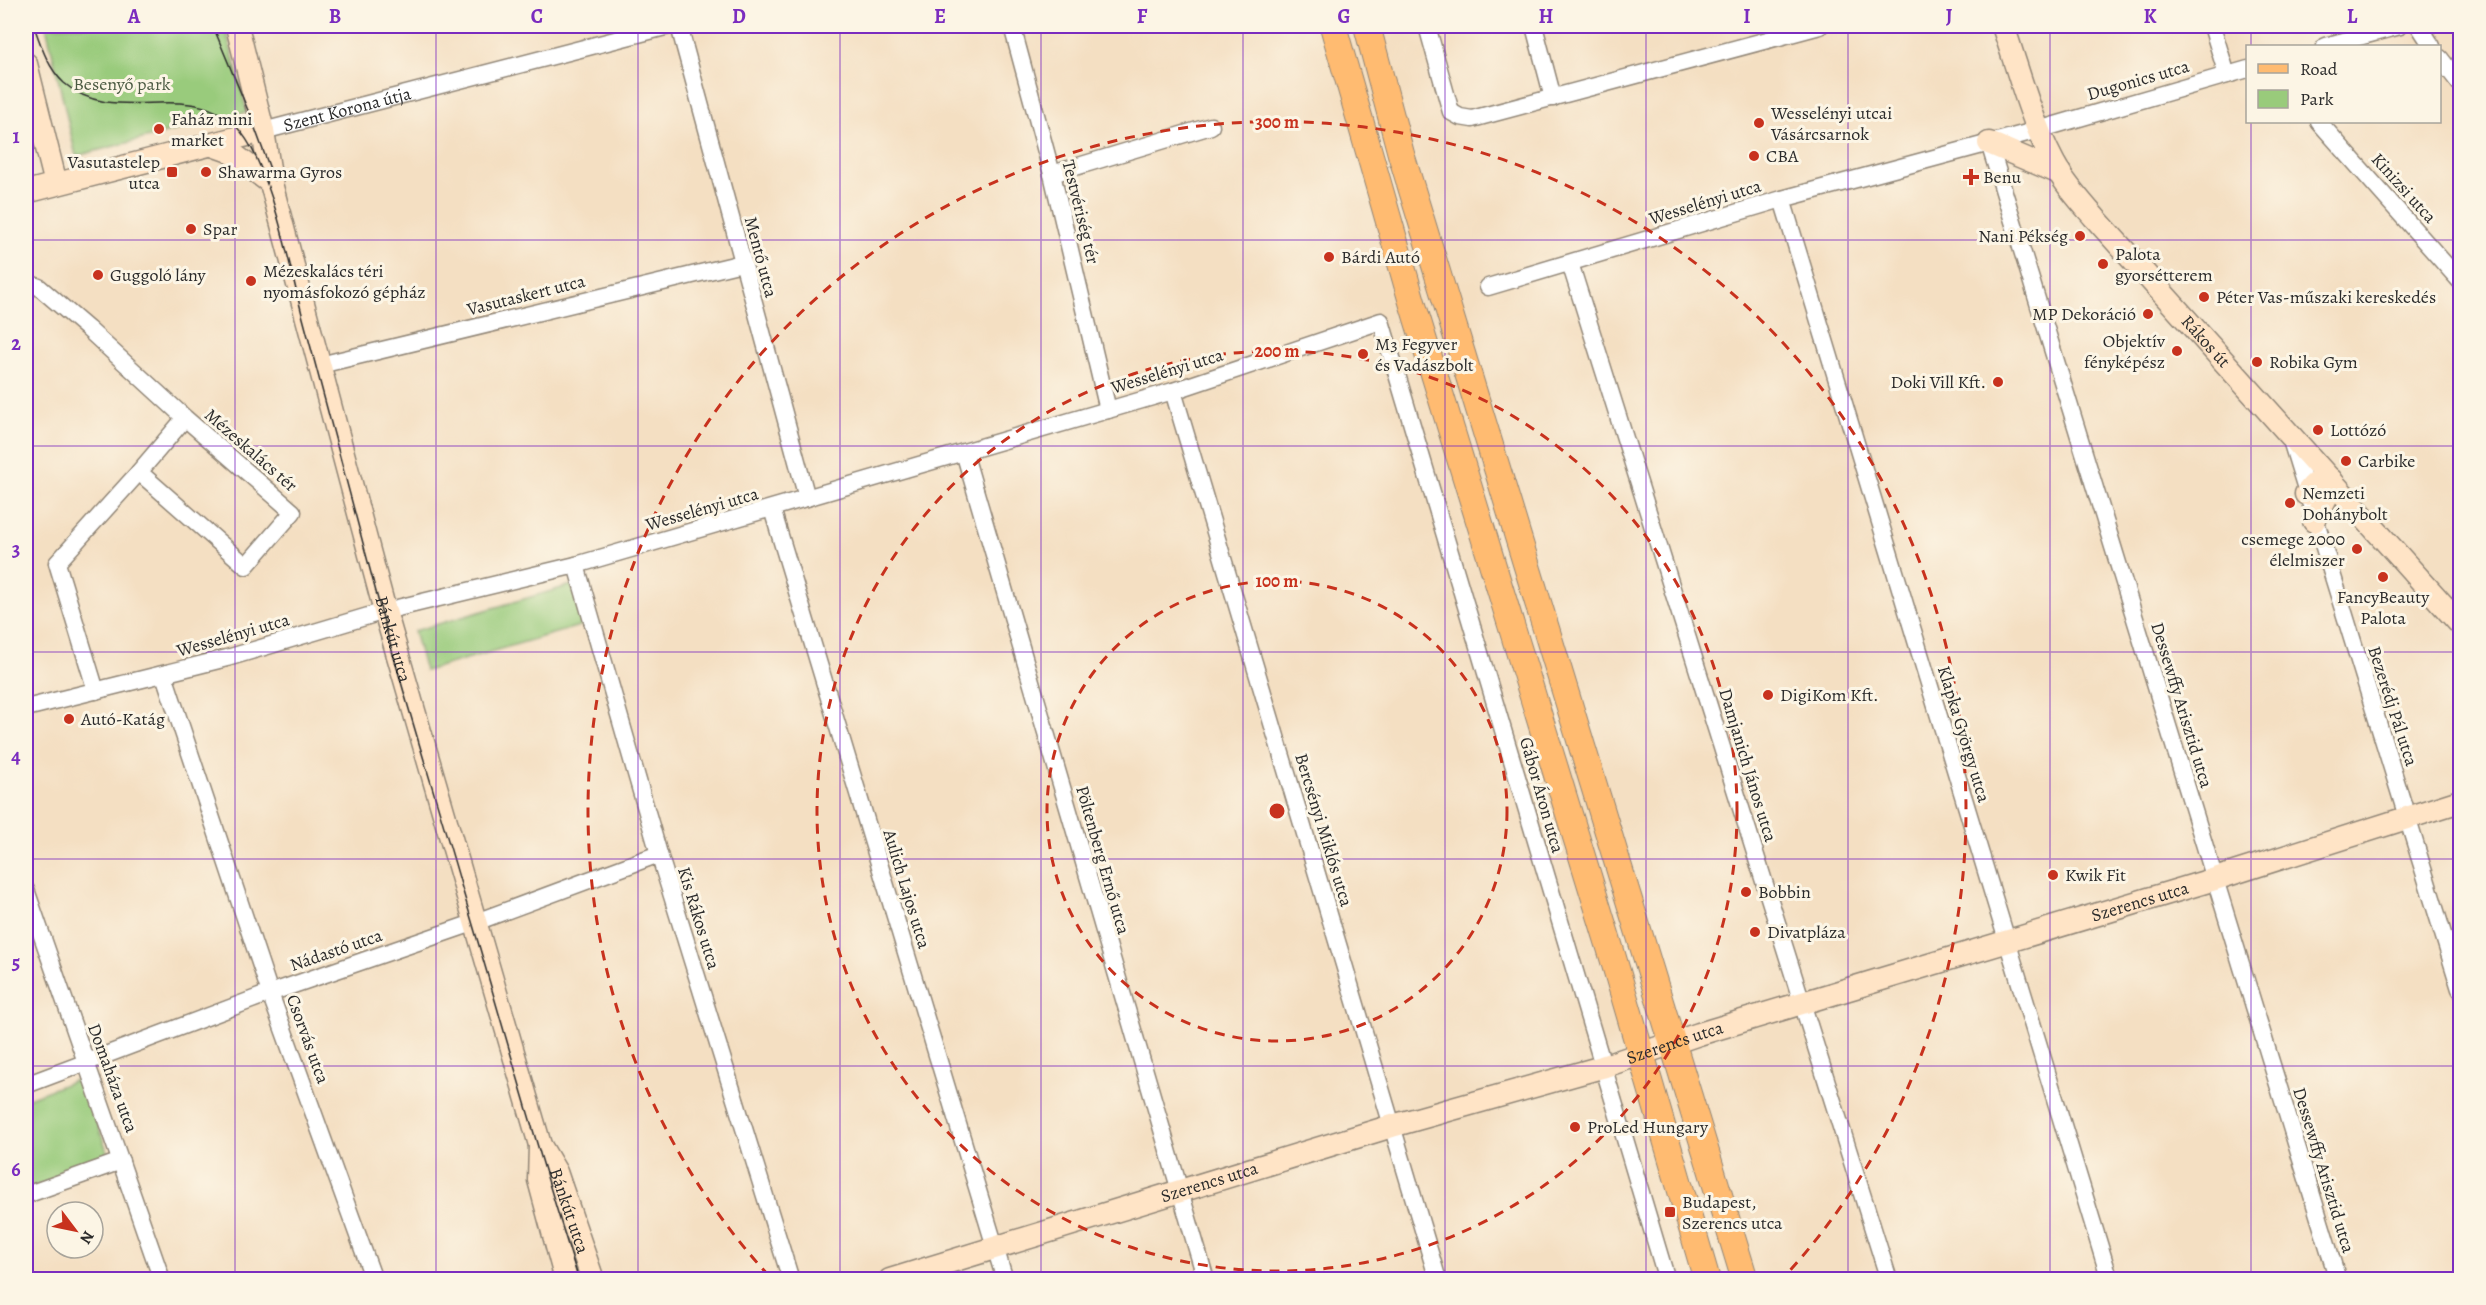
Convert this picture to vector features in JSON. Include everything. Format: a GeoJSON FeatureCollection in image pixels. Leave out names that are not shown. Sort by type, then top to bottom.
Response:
{"type":"FeatureCollection","features":[{"type":"Feature","properties":{"kind":"main road"},"geometry":{"type":"LineString","coordinates":[[1333,26],[1412,302],[1707,1280]]}},
{"type":"Feature","properties":{"kind":"main road"},"geometry":{"type":"LineString","coordinates":[[1367,26],[1401,154],[1745,1280]]}},
{"type":"Feature","properties":{"kind":"street"},"geometry":{"type":"LineString","coordinates":[[237,26],[263,131]]}},
{"type":"Feature","properties":{"kind":"street","name":"Szent Korona útja"},"geometry":{"type":"LineString","coordinates":[[26,192],[669,26]]}},
{"type":"Feature","properties":{"kind":"street","name":"Mentő utca"},"geometry":{"type":"LineString","coordinates":[[679,26],[807,498]]}},
{"type":"Feature","properties":{"kind":"street","name":"Testvériség tér"},"geometry":{"type":"LineString","coordinates":[[1012,26],[1052,174],[1108,410]]}},
{"type":"Feature","properties":{"kind":"street"},"geometry":{"type":"LineString","coordinates":[[1427,26],[1451,112],[1460,117],[1472,119],[1820,26]]}},
{"type":"Feature","properties":{"kind":"street"},"geometry":{"type":"LineString","coordinates":[[1534,26],[1553,98]]}},
{"type":"Feature","properties":{"kind":"street","name":"Rákos út"},"geometry":{"type":"LineString","coordinates":[[2003,26],[2038,129],[2060,173],[2095,218],[2460,624]]}},
{"type":"Feature","properties":{"kind":"street"},"geometry":{"type":"LineString","coordinates":[[2212,26],[2227,75]]}},
{"type":"Feature","properties":{"kind":"street"},"geometry":{"type":"LineString","coordinates":[[2329,45],[2400,26]]}},
{"type":"Feature","properties":{"kind":"street"},"geometry":{"type":"LineString","coordinates":[[2419,26],[2431,45]]}},
{"type":"Feature","properties":{"kind":"street"},"geometry":{"type":"LineString","coordinates":[[2441,60],[2460,84]]}},
{"type":"Feature","properties":{"kind":"street"},"geometry":{"type":"LineString","coordinates":[[26,64],[56,184]]}},
{"type":"Feature","properties":{"kind":"street","name":"Dugonics utca"},"geometry":{"type":"LineString","coordinates":[[2038,129],[2246,69]]}},
{"type":"Feature","properties":{"kind":"street","name":"Kinizsi utca"},"geometry":{"type":"LineString","coordinates":[[2320,123],[2460,280]]}},
{"type":"Feature","properties":{"kind":"street"},"geometry":{"type":"LineString","coordinates":[[1052,174],[1211,126]]}},
{"type":"Feature","properties":{"kind":"street","name":"Wesselényi utca"},"geometry":{"type":"LineString","coordinates":[[1488,287],[1782,199],[2038,129]]}},
{"type":"Feature","properties":{"kind":"street","name":"Bánkút utca"},"geometry":{"type":"LineString","coordinates":[[263,131],[272,183],[385,611],[540,1145],[556,1172],[593,1280]]}},
{"type":"Feature","properties":{"kind":"street"},"geometry":{"type":"LineString","coordinates":[[1989,143],[2060,173]]}},
{"type":"Feature","properties":{"kind":"street","name":"Dessewffy Arisztid utca"},"geometry":{"type":"LineString","coordinates":[[1989,143],[2338,1280]]}},
{"type":"Feature","properties":{"kind":"street"},"geometry":{"type":"LineString","coordinates":[[212,145],[229,151],[272,183]]}},
{"type":"Feature","properties":{"kind":"street","name":"Klapka György utca"},"geometry":{"type":"LineString","coordinates":[[1782,199],[2110,1280]]}},
{"type":"Feature","properties":{"kind":"street","name":"Vasutaskert utca"},"geometry":{"type":"LineString","coordinates":[[320,365],[742,263]]}},
{"type":"Feature","properties":{"kind":"street","name":"Damjanich János utca"},"geometry":{"type":"LineString","coordinates":[[1570,263],[1889,1280]]}},
{"type":"Feature","properties":{"kind":"street","name":"Mézeskalács tér"},"geometry":{"type":"LineString","coordinates":[[26,282],[39,287],[88,329],[293,512],[246,566],[139,472]]}},
{"type":"Feature","properties":{"kind":"street","name":"Wesselényi utca"},"geometry":{"type":"LineString","coordinates":[[26,708],[164,675],[385,611],[576,565],[1173,391],[1382,321]]}},
{"type":"Feature","properties":{"kind":"street","name":"Gábor Áron utca"},"geometry":{"type":"LineString","coordinates":[[1382,321],[1667,1280]]}},
{"type":"Feature","properties":{"kind":"street","name":"Bercsényi Miklós utca"},"geometry":{"type":"LineString","coordinates":[[1173,391],[1438,1280]]}},
{"type":"Feature","properties":{"kind":"street","name":"Mézeskalács tér"},"geometry":{"type":"LineString","coordinates":[[96,691],[57,563],[185,418]]}},
{"type":"Feature","properties":{"kind":"street","name":"Bezerédj Pál utca"},"geometry":{"type":"LineString","coordinates":[[2289,434],[2460,989]]}},
{"type":"Feature","properties":{"kind":"street","name":"Pöltenberg Ernő utca"},"geometry":{"type":"LineString","coordinates":[[964,452],[1206,1280]]}},
{"type":"Feature","properties":{"kind":"street"},"geometry":{"type":"LineString","coordinates":[[2306,494],[2320,479],[2331,480],[2330,490],[2316,518]]}},
{"type":"Feature","properties":{"kind":"street"},"geometry":{"type":"LineString","coordinates":[[2316,518],[2333,505],[2354,504]]}},
{"type":"Feature","properties":{"kind":"street","name":"Aulich Lajos utca"},"geometry":{"type":"LineString","coordinates":[[772,509],[1005,1280]]}},
{"type":"Feature","properties":{"kind":"street","name":"Kis Rákos utca"},"geometry":{"type":"LineString","coordinates":[[576,565],[659,854],[791,1280]]}},
{"type":"Feature","properties":{"kind":"street","name":"Csorvás utca"},"geometry":{"type":"LineString","coordinates":[[164,675],[270,993],[374,1280]]}},
{"type":"Feature","properties":{"kind":"street","name":"Szerencs utca"},"geometry":{"type":"LineString","coordinates":[[890,1280],[1392,1126],[1641,1056],[1699,1034],[2215,879],[2460,801]]}},
{"type":"Feature","properties":{"kind":"street","name":"Nádastó utca"},"geometry":{"type":"LineString","coordinates":[[26,1085],[270,993],[476,922],[659,854]]}},
{"type":"Feature","properties":{"kind":"street","name":"Domaháza utca"},"geometry":{"type":"LineString","coordinates":[[26,890],[162,1280]]}},
{"type":"Feature","properties":{"kind":"street","name":"Bánkút utca"},"geometry":{"type":"LineString","coordinates":[[540,1145],[539,1180],[566,1280]]}},
{"type":"Feature","properties":{"kind":"street"},"geometry":{"type":"LineString","coordinates":[[26,1195],[121,1161]]}},
{"type":"Feature","properties":{"kind":"green space","name":"Besenyő park"},"geometry":{"type":"Polygon","coordinates":[[[46,26],[225,26],[247,112],[76,156],[46,26]]]}},
{"type":"Feature","properties":{"kind":"green space"},"geometry":{"type":"Polygon","coordinates":[[[572,585],[583,625],[425,671],[414,631],[572,585]]]}},
{"type":"Feature","properties":{"kind":"green space"},"geometry":{"type":"Polygon","coordinates":[[[81,1078],[110,1159],[26,1190],[26,1099],[81,1078]]]}},
{"type":"Feature","properties":{"kind":"tram line"},"geometry":{"type":"LineString","coordinates":[[34,26],[46,56],[58,77],[87,97],[113,103],[191,104],[216,111],[238,128],[256,157],[277,216],[400,677],[579,1280]]}},
{"type":"Feature","properties":{"kind":"tram line"},"geometry":{"type":"LineString","coordinates":[[213,26],[274,180]]}},
{"type":"Feature","properties":{"kind":"place","name":"Wesselényi utcai Vásárcsarnok"},"geometry":{"type":"Point","coordinates":[1759,123]}},
{"type":"Feature","properties":{"kind":"place","name":"Faház mini market"},"geometry":{"type":"Point","coordinates":[159,129]}},
{"type":"Feature","properties":{"kind":"place","name":"CBA"},"geometry":{"type":"Point","coordinates":[1754,156]}},
{"type":"Feature","properties":{"kind":"place","name":"Vasutastelep utca"},"geometry":{"type":"Point","coordinates":[172,172]}},
{"type":"Feature","properties":{"kind":"place","name":"Shawarma Gyros"},"geometry":{"type":"Point","coordinates":[206,172]}},
{"type":"Feature","properties":{"kind":"place","name":"Benu"},"geometry":{"type":"Point","coordinates":[1971,177]}},
{"type":"Feature","properties":{"kind":"place","name":"Spar"},"geometry":{"type":"Point","coordinates":[191,229]}},
{"type":"Feature","properties":{"kind":"place","name":"Nani Pékség"},"geometry":{"type":"Point","coordinates":[2080,236]}},
{"type":"Feature","properties":{"kind":"place","name":"Bárdi Autó"},"geometry":{"type":"Point","coordinates":[1329,257]}},
{"type":"Feature","properties":{"kind":"place","name":"Palota gyorsétterem"},"geometry":{"type":"Point","coordinates":[2103,264]}},
{"type":"Feature","properties":{"kind":"place","name":"Guggoló lány"},"geometry":{"type":"Point","coordinates":[98,275]}},
{"type":"Feature","properties":{"kind":"place","name":"Mézeskalács téri nyomásfokozó gépház"},"geometry":{"type":"Point","coordinates":[251,281]}},
{"type":"Feature","properties":{"kind":"place","name":"Péter Vas-műszaki kereskedés"},"geometry":{"type":"Point","coordinates":[2204,297]}},
{"type":"Feature","properties":{"kind":"place","name":"MP Dekoráció"},"geometry":{"type":"Point","coordinates":[2148,314]}},
{"type":"Feature","properties":{"kind":"place","name":"Objektív fényképész"},"geometry":{"type":"Point","coordinates":[2177,351]}},
{"type":"Feature","properties":{"kind":"place","name":"M3 Fegyver és Vadászbolt"},"geometry":{"type":"Point","coordinates":[1363,354]}},
{"type":"Feature","properties":{"kind":"place","name":"Robika Gym"},"geometry":{"type":"Point","coordinates":[2257,362]}},
{"type":"Feature","properties":{"kind":"place","name":"Doki Vill Kft."},"geometry":{"type":"Point","coordinates":[1998,382]}},
{"type":"Feature","properties":{"kind":"place","name":"Lottózó"},"geometry":{"type":"Point","coordinates":[2318,430]}},
{"type":"Feature","properties":{"kind":"place","name":"Carbike"},"geometry":{"type":"Point","coordinates":[2346,461]}},
{"type":"Feature","properties":{"kind":"place","name":"Nemzeti Dohánybolt"},"geometry":{"type":"Point","coordinates":[2290,503]}},
{"type":"Feature","properties":{"kind":"place","name":"csemege 2000 élelmiszer"},"geometry":{"type":"Point","coordinates":[2357,549]}},
{"type":"Feature","properties":{"kind":"place","name":"FancyBeauty Palota"},"geometry":{"type":"Point","coordinates":[2383,577]}},
{"type":"Feature","properties":{"kind":"place","name":"DigiKom Kft."},"geometry":{"type":"Point","coordinates":[1768,695]}},
{"type":"Feature","properties":{"kind":"place","name":"Autó-Katág"},"geometry":{"type":"Point","coordinates":[69,719]}},
{"type":"Feature","properties":{"kind":"place","name":"Kwik Fit"},"geometry":{"type":"Point","coordinates":[2053,875]}},
{"type":"Feature","properties":{"kind":"place","name":"Bobbin"},"geometry":{"type":"Point","coordinates":[1746,892]}},
{"type":"Feature","properties":{"kind":"place","name":"Divatpláza"},"geometry":{"type":"Point","coordinates":[1755,932]}},
{"type":"Feature","properties":{"kind":"place","name":"ProLed Hungary"},"geometry":{"type":"Point","coordinates":[1575,1127]}},
{"type":"Feature","properties":{"kind":"place","name":"Budapest, Szerencs utca"},"geometry":{"type":"Point","coordinates":[1670,1212]}}]}
